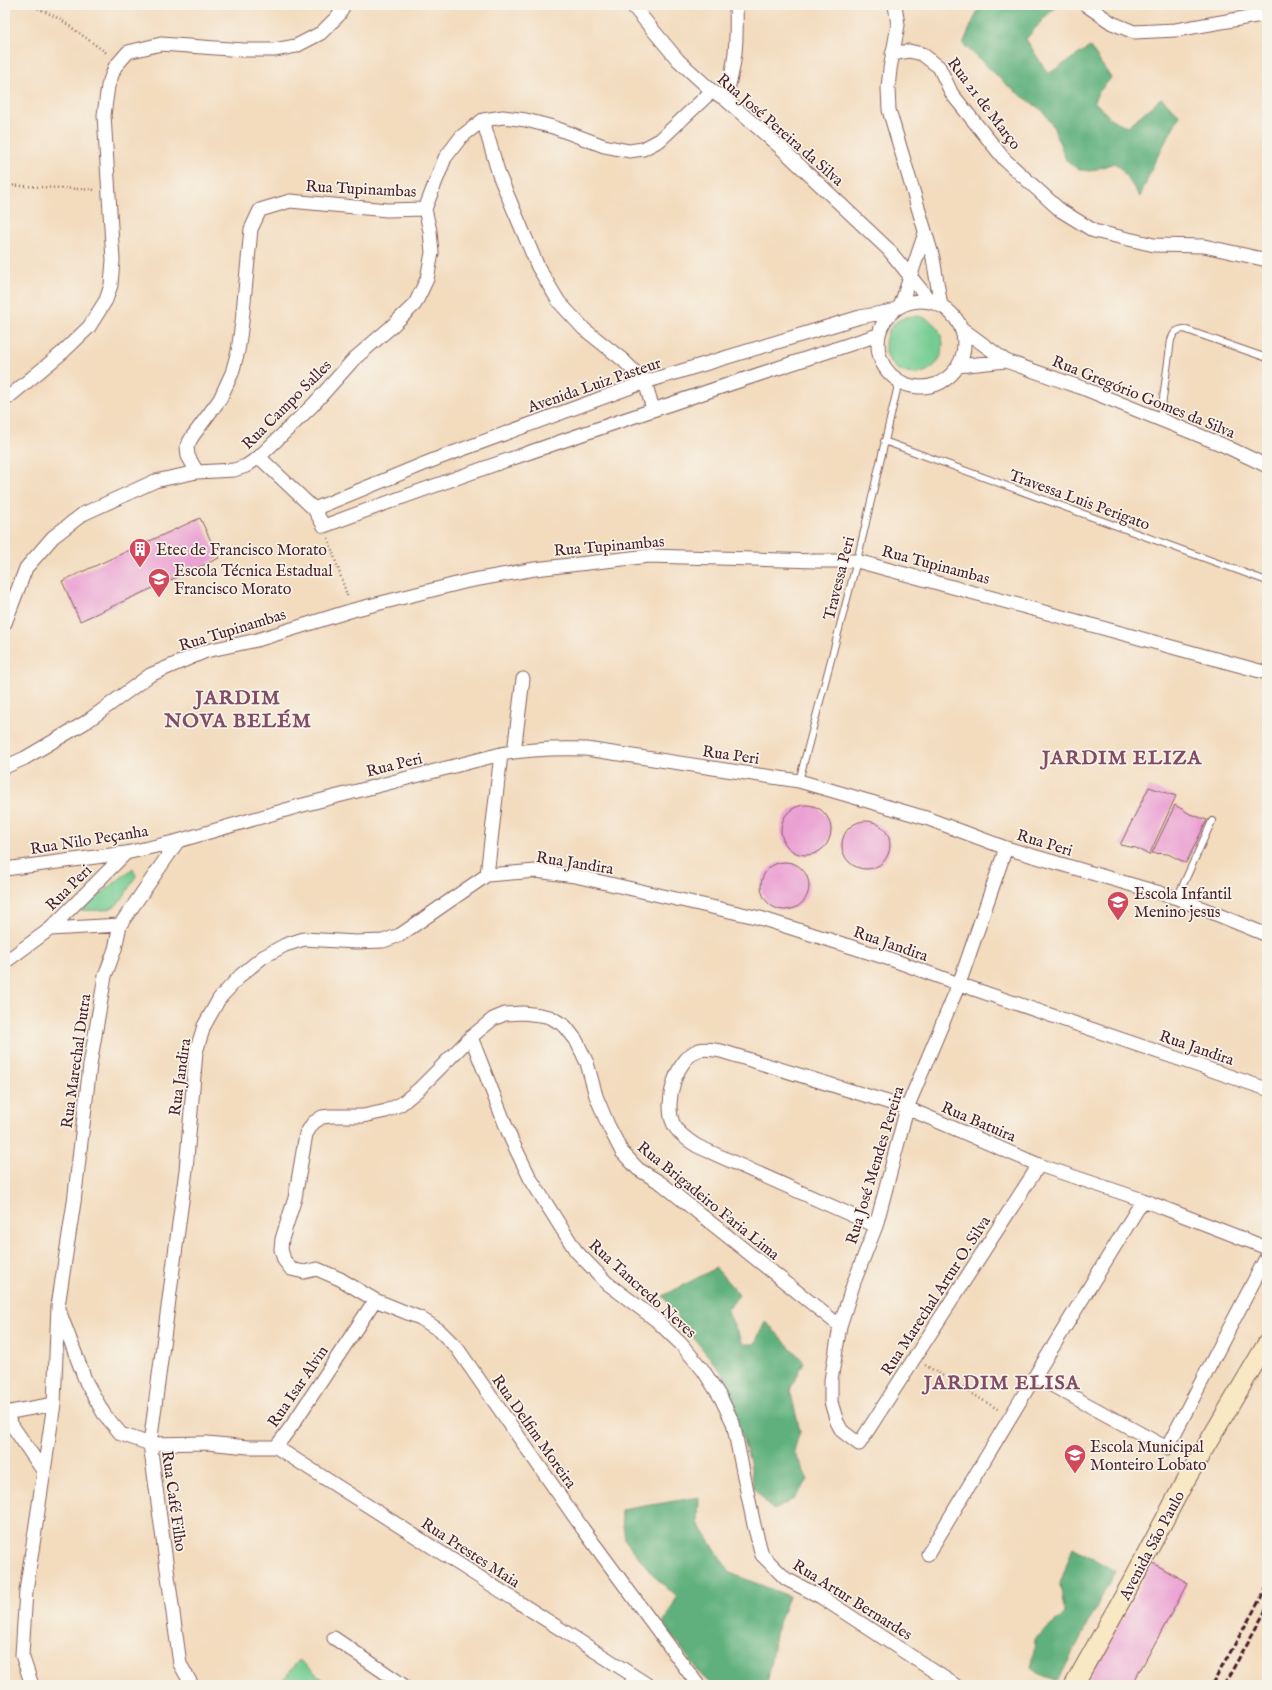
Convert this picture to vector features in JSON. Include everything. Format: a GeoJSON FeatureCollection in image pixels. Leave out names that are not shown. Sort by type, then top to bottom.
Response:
{"type":"FeatureCollection","features":[{"type":"Feature","properties":{"kind":"main road","name":"Avenida São Paulo"},"geometry":{"type":"LineString","coordinates":[[1074,1685],[1131,1583],[1184,1483],[1267,1343]]}},
{"type":"Feature","properties":{"kind":"street"},"geometry":{"type":"LineString","coordinates":[[5,400],[63,352],[89,327],[106,300],[111,284],[113,260],[104,115],[108,86],[115,67],[128,52],[161,44],[243,50],[274,50],[296,46],[321,33],[339,15],[344,5]]}},
{"type":"Feature","properties":{"kind":"street","name":"Rua José Pereira da Silva"},"geometry":{"type":"LineString","coordinates":[[632,5],[678,60],[712,92],[725,99],[786,152],[888,249],[936,304]]}},
{"type":"Feature","properties":{"kind":"street"},"geometry":{"type":"LineString","coordinates":[[725,99],[732,77],[737,45],[736,5]]}},
{"type":"Feature","properties":{"kind":"street"},"geometry":{"type":"LineString","coordinates":[[895,5],[898,25],[892,54],[888,88],[889,110],[933,258],[936,304]]}},
{"type":"Feature","properties":{"kind":"street"},"geometry":{"type":"LineString","coordinates":[[1086,5],[1112,23],[1134,32],[1176,30],[1267,14]]}},
{"type":"Feature","properties":{"kind":"street","name":"Rua 21 de Março"},"geometry":{"type":"LineString","coordinates":[[892,54],[909,51],[922,54],[939,68],[952,94],[1005,160],[1060,210],[1094,231],[1154,246],[1204,246],[1267,260]]}},
{"type":"Feature","properties":{"kind":"street","name":"Rua Tupinambas"},"geometry":{"type":"LineString","coordinates":[[197,472],[188,456],[187,446],[220,399],[232,373],[238,351],[242,322],[251,229],[260,210],[290,201],[387,210],[425,209],[445,158],[461,137],[483,120],[503,117],[526,120],[553,127],[604,146],[629,151],[643,149],[660,140],[712,92]]}},
{"type":"Feature","properties":{"kind":"street"},"geometry":{"type":"LineString","coordinates":[[483,120],[499,175],[538,267],[559,302],[584,329],[623,360],[645,382],[653,409]]}},
{"type":"Feature","properties":{"kind":"street","name":"Rua Campo Salles"},"geometry":{"type":"LineString","coordinates":[[5,623],[26,568],[53,537],[83,514],[155,481],[197,472],[234,470],[246,466],[259,457],[313,405],[354,359],[415,304],[427,279],[432,253],[430,231],[425,209]]}},
{"type":"Feature","properties":{"kind":"street"},"geometry":{"type":"LineString","coordinates":[[897,307],[916,300],[936,304],[951,313],[961,328],[964,346],[962,358],[958,366],[947,379],[936,385],[924,387],[899,381],[888,373],[881,362],[877,348],[878,335],[883,322],[897,307],[918,257],[925,233]]}},
{"type":"Feature","properties":{"kind":"street","name":"Avenida Luiz Pasteur"},"geometry":{"type":"LineString","coordinates":[[314,509],[436,459],[645,382],[897,307]]}},
{"type":"Feature","properties":{"kind":"street","name":"Rua Gregório Gomes da Silva"},"geometry":{"type":"LineString","coordinates":[[961,328],[1006,362],[1085,389],[1223,445],[1267,466]]}},
{"type":"Feature","properties":{"kind":"street"},"geometry":{"type":"LineString","coordinates":[[259,457],[314,509],[324,526],[653,409],[878,335]]}},
{"type":"Feature","properties":{"kind":"street","name":"Rua Gregório Gomes da Silva"},"geometry":{"type":"LineString","coordinates":[[958,366],[1006,362]]}},
{"type":"Feature","properties":{"kind":"street","name":"Rua Tupinambas"},"geometry":{"type":"LineString","coordinates":[[5,766],[25,758],[86,722],[150,675],[206,651],[257,640],[353,610],[468,581],[535,569],[649,556],[817,561],[857,560],[1267,673]]}},
{"type":"Feature","properties":{"kind":"street"},"geometry":{"type":"LineString","coordinates":[[487,875],[507,753],[523,679]]}},
{"type":"Feature","properties":{"kind":"street","name":"Rua Peri"},"geometry":{"type":"LineString","coordinates":[[178,841],[303,805],[507,753],[551,748],[586,749],[798,781],[926,818],[1006,848],[1177,898],[1267,935]]}},
{"type":"Feature","properties":{"kind":"street","name":"Rua Nilo Peçanha"},"geometry":{"type":"LineString","coordinates":[[5,869],[126,853],[178,841]]}},
{"type":"Feature","properties":{"kind":"street","name":"Rua Marechal Dutra"},"geometry":{"type":"LineString","coordinates":[[32,1685],[22,1655],[26,1591],[54,1404],[58,1306],[98,1012],[105,976],[115,949],[120,925],[178,841]]}},
{"type":"Feature","properties":{"kind":"street","name":"Rua José Mendes Pereira"},"geometry":{"type":"LineString","coordinates":[[859,1444],[842,1431],[837,1422],[832,1402],[831,1380],[840,1326],[854,1282],[876,1226],[907,1108],[959,984],[1006,848]]}},
{"type":"Feature","properties":{"kind":"street","name":"Rua Peri"},"geometry":{"type":"LineString","coordinates":[[5,962],[50,929],[126,853]]}},
{"type":"Feature","properties":{"kind":"street","name":"Rua Jandira"},"geometry":{"type":"LineString","coordinates":[[150,1444],[186,1170],[196,1052],[204,1026],[219,999],[241,975],[263,957],[285,945],[304,939],[356,942],[383,941],[400,935],[487,875],[536,871],[575,876],[760,918],[890,959],[959,984],[1267,1088]]}},
{"type":"Feature","properties":{"kind":"street","name":"Rua Peri"},"geometry":{"type":"LineString","coordinates":[[50,929],[120,925]]}},
{"type":"Feature","properties":{"kind":"street","name":"Rua Brigadeiro Faria Lima"},"geometry":{"type":"LineString","coordinates":[[291,1269],[284,1260],[281,1250],[282,1239],[295,1198],[306,1134],[314,1123],[322,1117],[363,1116],[386,1111],[401,1104],[418,1090],[471,1037],[493,1019],[505,1014],[523,1013],[550,1017],[566,1026],[576,1040],[587,1063],[596,1096],[608,1125],[622,1152],[638,1169],[667,1188],[840,1326]]}},
{"type":"Feature","properties":{"kind":"street","name":"Rua Tancredo Neves"},"geometry":{"type":"LineString","coordinates":[[471,1037],[511,1139],[530,1178],[576,1251],[608,1283],[656,1320],[681,1344],[703,1370],[721,1398],[733,1423],[754,1525]]}},
{"type":"Feature","properties":{"kind":"street","name":"Rua Batuira"},"geometry":{"type":"LineString","coordinates":[[876,1226],[697,1146],[687,1140],[673,1124],[670,1110],[671,1094],[679,1068],[688,1057],[700,1050],[715,1050],[907,1108],[1039,1165],[1143,1200],[1267,1248]]}},
{"type":"Feature","properties":{"kind":"street","name":"Rua Marechal Artur O. Silva"},"geometry":{"type":"LineString","coordinates":[[859,1444],[1039,1165]]}},
{"type":"Feature","properties":{"kind":"street"},"geometry":{"type":"LineString","coordinates":[[928,1554],[1034,1376],[1143,1200]]}},
{"type":"Feature","properties":{"kind":"street"},"geometry":{"type":"LineString","coordinates":[[1034,1376],[1168,1448],[1267,1256]]}},
{"type":"Feature","properties":{"kind":"street","name":"Rua Delfim Moreira"},"geometry":{"type":"LineString","coordinates":[[291,1269],[304,1272],[317,1269],[340,1279],[375,1300],[420,1318],[439,1330],[458,1348],[583,1530],[698,1685]]}},
{"type":"Feature","properties":{"kind":"street","name":"Rua Isar Alvin"},"geometry":{"type":"LineString","coordinates":[[150,1444],[207,1443],[248,1447],[276,1446],[293,1424],[375,1300]]}},
{"type":"Feature","properties":{"kind":"street","name":"Rua Café Filho"},"geometry":{"type":"LineString","coordinates":[[58,1306],[86,1382],[104,1414],[121,1434],[150,1444],[180,1664],[192,1685]]}},
{"type":"Feature","properties":{"kind":"street"},"geometry":{"type":"LineString","coordinates":[[44,1472],[5,1414],[54,1404]]}},
{"type":"Feature","properties":{"kind":"street","name":"Rua Prestes Maia"},"geometry":{"type":"LineString","coordinates":[[276,1446],[629,1680],[648,1685]]}},
{"type":"Feature","properties":{"kind":"street","name":"Rua Artur Bernardes"},"geometry":{"type":"LineString","coordinates":[[754,1525],[762,1555],[786,1579],[821,1597],[955,1685]]}},
{"type":"Feature","properties":{"kind":"street"},"geometry":{"type":"LineString","coordinates":[[334,1638],[402,1685]]}},
{"type":"Feature","properties":{"kind":"lane"},"geometry":{"type":"LineString","coordinates":[[1160,420],[1171,340],[1177,330],[1184,329],[1267,358]]}},
{"type":"Feature","properties":{"kind":"lane","name":"Travessa Peri"},"geometry":{"type":"LineString","coordinates":[[798,781],[857,560],[899,381]]}},
{"type":"Feature","properties":{"kind":"lane","name":"Travessa Luis Perigato"},"geometry":{"type":"LineString","coordinates":[[884,441],[1267,581]]}},
{"type":"Feature","properties":{"kind":"lane"},"geometry":{"type":"LineString","coordinates":[[1177,898],[1212,821]]}},
{"type":"Feature","properties":{"kind":"path"},"geometry":{"type":"LineString","coordinates":[[31,5],[60,19],[119,63]]}},
{"type":"Feature","properties":{"kind":"path"},"geometry":{"type":"LineString","coordinates":[[5,185],[108,191]]}},
{"type":"Feature","properties":{"kind":"path"},"geometry":{"type":"LineString","coordinates":[[324,526],[353,610]]}},
{"type":"Feature","properties":{"kind":"path"},"geometry":{"type":"LineString","coordinates":[[914,1358],[1010,1416]]}},
{"type":"Feature","properties":{"kind":"green space"},"geometry":{"type":"Polygon","coordinates":[[[980,5],[1059,5],[1046,16],[1026,39],[1048,74],[1090,47],[1111,78],[1098,93],[1094,101],[1110,118],[1127,127],[1161,98],[1180,115],[1155,161],[1140,197],[1120,167],[1114,163],[1091,171],[1079,170],[1066,160],[1053,126],[1043,111],[1008,86],[963,44],[980,5]]]}},
{"type":"Feature","properties":{"kind":"green space"},"geometry":{"type":"Polygon","coordinates":[[[908,316],[920,316],[935,324],[943,339],[943,351],[935,366],[920,374],[908,374],[893,366],[885,351],[885,339],[893,324],[908,316]]]}},
{"type":"Feature","properties":{"kind":"green space"},"geometry":{"type":"Polygon","coordinates":[[[133,868],[136,876],[125,895],[116,905],[103,910],[81,910],[133,868]]]}},
{"type":"Feature","properties":{"kind":"green space"},"geometry":{"type":"Polygon","coordinates":[[[716,1268],[739,1295],[727,1310],[743,1344],[755,1344],[765,1321],[804,1362],[790,1390],[800,1431],[794,1451],[808,1480],[794,1499],[773,1510],[754,1489],[750,1462],[722,1373],[684,1326],[663,1296],[716,1268]]]}},
{"type":"Feature","properties":{"kind":"green space"},"geometry":{"type":"Polygon","coordinates":[[[699,1497],[698,1523],[730,1573],[789,1596],[775,1634],[767,1685],[712,1685],[700,1674],[663,1623],[677,1597],[655,1577],[625,1540],[621,1510],[699,1497]]]}},
{"type":"Feature","properties":{"kind":"green space"},"geometry":{"type":"Polygon","coordinates":[[[1073,1547],[1115,1571],[1058,1681],[1043,1677],[1032,1669],[1035,1639],[1065,1614],[1060,1584],[1073,1547]]]}},
{"type":"Feature","properties":{"kind":"green space"},"geometry":{"type":"Polygon","coordinates":[[[299,1660],[330,1685],[279,1685],[299,1660]]]}},
{"type":"Feature","properties":{"kind":"building","name":"Etec de Francisco Morato"},"geometry":{"type":"Polygon","coordinates":[[[200,518],[219,558],[80,621],[62,581],[200,518]]]}},
{"type":"Feature","properties":{"kind":"building"},"geometry":{"type":"Polygon","coordinates":[[[1149,787],[1176,796],[1149,855],[1136,848],[1120,845],[1149,787]]]}},
{"type":"Feature","properties":{"kind":"building"},"geometry":{"type":"Polygon","coordinates":[[[806,805],[815,807],[826,816],[831,830],[829,839],[820,850],[806,855],[797,853],[786,844],[781,830],[783,821],[792,810],[806,805]]]}},
{"type":"Feature","properties":{"kind":"building"},"geometry":{"type":"Polygon","coordinates":[[[1175,805],[1190,814],[1207,820],[1186,863],[1168,854],[1152,853],[1175,805]]]}},
{"type":"Feature","properties":{"kind":"building"},"geometry":{"type":"Polygon","coordinates":[[[866,821],[875,823],[883,828],[888,836],[890,845],[888,854],[883,862],[875,867],[866,869],[857,867],[849,862],[844,854],[842,845],[844,836],[849,828],[857,823],[866,821]]]}},
{"type":"Feature","properties":{"kind":"building"},"geometry":{"type":"Polygon","coordinates":[[[785,862],[794,864],[802,869],[807,877],[809,886],[807,895],[802,903],[794,908],[785,910],[776,908],[768,903],[763,895],[761,886],[763,877],[768,869],[776,864],[785,862]]]}},
{"type":"Feature","properties":{"kind":"building"},"geometry":{"type":"Polygon","coordinates":[[[1153,1563],[1188,1583],[1132,1685],[1085,1685],[1153,1563]]]}},
{"type":"Feature","properties":{"kind":"railway"},"geometry":{"type":"LineString","coordinates":[[1212,1685],[1267,1587]]}},
{"type":"Feature","properties":{"kind":"railway"},"geometry":{"type":"LineString","coordinates":[[1224,1685],[1267,1608]]}},
{"type":"Feature","properties":{"kind":"place","name":"Etec de Francisco Morato"},"geometry":{"type":"Point","coordinates":[140,568]}},
{"type":"Feature","properties":{"kind":"place","name":"Escola Técnica Estadual Francisco Morato"},"geometry":{"type":"Point","coordinates":[159,598]}},
{"type":"Feature","properties":{"kind":"place","name":"Escola Infantil Menino jesus"},"geometry":{"type":"Point","coordinates":[1118,922]}},
{"type":"Feature","properties":{"kind":"place","name":"Escola Municipal Monteiro Lobato"},"geometry":{"type":"Point","coordinates":[1075,1474]}},
{"type":"Feature","properties":{"kind":"district","name":"JARDIM NOVA BELÉM"},"geometry":{"type":"Point","coordinates":[238,708]}},
{"type":"Feature","properties":{"kind":"district","name":"JARDIM ELIZA"},"geometry":{"type":"Point","coordinates":[1122,757]}},
{"type":"Feature","properties":{"kind":"district","name":"JARDIM ELISA"},"geometry":{"type":"Point","coordinates":[1002,1382]}}]}
